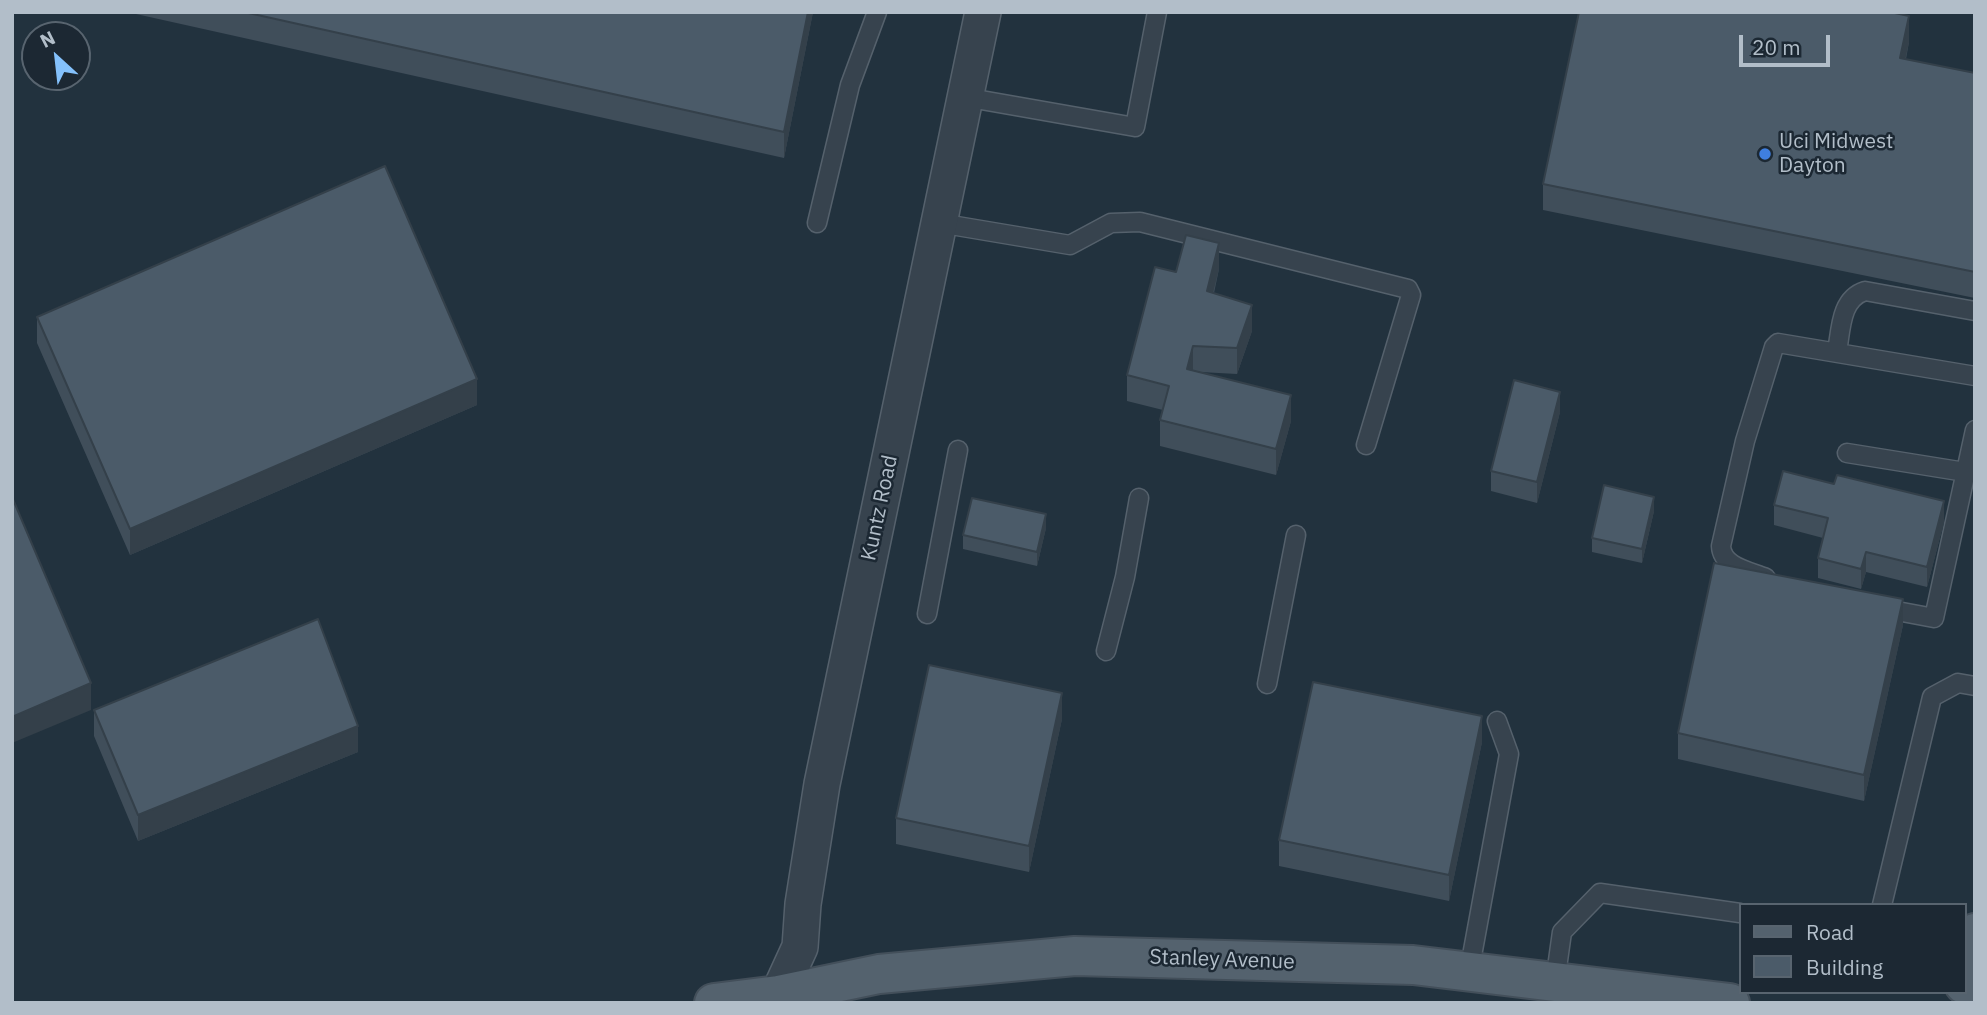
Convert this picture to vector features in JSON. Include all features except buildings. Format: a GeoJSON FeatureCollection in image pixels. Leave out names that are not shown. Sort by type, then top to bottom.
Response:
{"type":"FeatureCollection","features":[{"type":"Feature","properties":{"kind":"main road"},"geometry":{"type":"LineString","coordinates":[[1966,975],[1975,933]]}},
{"type":"Feature","properties":{"kind":"main road","name":"Stanley Avenue"},"geometry":{"type":"LineString","coordinates":[[714,1003],[778,999],[879,974],[1076,956],[1413,965],[1730,1003]]}},
{"type":"Feature","properties":{"kind":"street","name":"Kuntz Road"},"geometry":{"type":"LineString","coordinates":[[778,999],[800,947],[803,904],[822,783],[983,12]]}},
{"type":"Feature","properties":{"kind":"lane"},"geometry":{"type":"LineString","coordinates":[[817,223],[849,86],[877,12]]}},
{"type":"Feature","properties":{"kind":"lane"},"geometry":{"type":"LineString","coordinates":[[964,97],[1135,127],[1157,12]]}},
{"type":"Feature","properties":{"kind":"lane"},"geometry":{"type":"LineString","coordinates":[[939,223],[1070,244],[1111,223],[1140,222],[1408,289],[1411,295],[1366,445]]}},
{"type":"Feature","properties":{"kind":"lane"},"geometry":{"type":"LineString","coordinates":[[1836,352],[1846,304],[1864,291],[1975,311]]}},
{"type":"Feature","properties":{"kind":"lane"},"geometry":{"type":"LineString","coordinates":[[1777,582],[1726,562],[1721,555],[1745,441],[1774,347],[1778,343],[1975,376]]}},
{"type":"Feature","properties":{"kind":"lane"},"geometry":{"type":"LineString","coordinates":[[1869,606],[1934,618],[1975,430]]}},
{"type":"Feature","properties":{"kind":"lane"},"geometry":{"type":"LineString","coordinates":[[928,614],[958,450]]}},
{"type":"Feature","properties":{"kind":"lane"},"geometry":{"type":"LineString","coordinates":[[1847,453],[1965,472]]}},
{"type":"Feature","properties":{"kind":"lane"},"geometry":{"type":"LineString","coordinates":[[1106,651],[1125,577],[1139,498]]}},
{"type":"Feature","properties":{"kind":"lane"},"geometry":{"type":"LineString","coordinates":[[1267,684],[1296,535]]}},
{"type":"Feature","properties":{"kind":"lane"},"geometry":{"type":"LineString","coordinates":[[1882,903],[1932,697],[1958,683],[1975,686]]}},
{"type":"Feature","properties":{"kind":"lane"},"geometry":{"type":"LineString","coordinates":[[1469,972],[1509,754],[1497,722]]}},
{"type":"Feature","properties":{"kind":"lane"},"geometry":{"type":"LineString","coordinates":[[1555,982],[1562,932],[1600,893],[1738,913]]}},
{"type":"Feature","properties":{"kind":"place","name":"Uci Midwest Dayton"},"geometry":{"type":"Point","coordinates":[1765,154]}}]}
